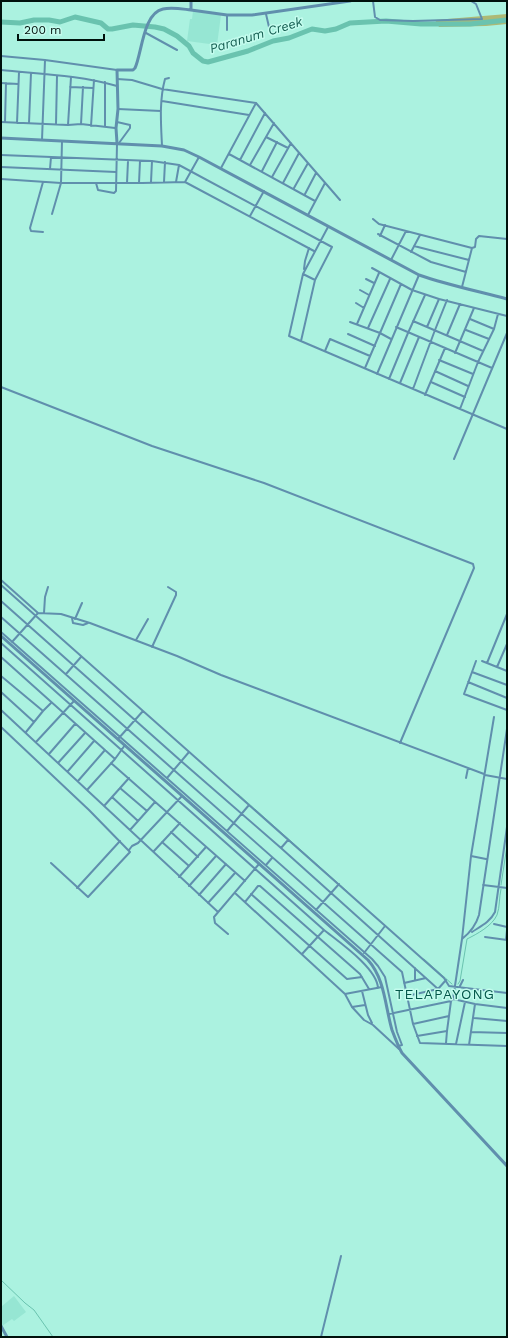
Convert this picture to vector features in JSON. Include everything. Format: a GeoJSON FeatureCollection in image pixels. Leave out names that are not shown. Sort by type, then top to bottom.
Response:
{"type":"FeatureCollection","features":[{"type":"Feature","properties":{"kind":"street"},"geometry":{"type":"LineString","coordinates":[[191,1],[191,10]]}},
{"type":"Feature","properties":{"kind":"street"},"geometry":{"type":"LineString","coordinates":[[1,56],[45,60],[118,70],[133,70],[135,68],[147,24],[154,15],[163,9],[171,8],[227,15],[252,15],[350,1]]}},
{"type":"Feature","properties":{"kind":"street"},"geometry":{"type":"LineString","coordinates":[[373,1],[375,17],[380,20],[413,21],[482,19],[476,4],[471,1]]}},
{"type":"Feature","properties":{"kind":"street"},"geometry":{"type":"LineString","coordinates":[[266,14],[269,26]]}},
{"type":"Feature","properties":{"kind":"street"},"geometry":{"type":"LineString","coordinates":[[226,30],[227,15]]}},
{"type":"Feature","properties":{"kind":"street"},"geometry":{"type":"LineString","coordinates":[[146,31],[177,50]]}},
{"type":"Feature","properties":{"kind":"street"},"geometry":{"type":"LineString","coordinates":[[42,140],[45,60]]}},
{"type":"Feature","properties":{"kind":"street"},"geometry":{"type":"LineString","coordinates":[[1,70],[31,72],[94,80],[117,86]]}},
{"type":"Feature","properties":{"kind":"street"},"geometry":{"type":"LineString","coordinates":[[96,183],[98,190],[114,193],[116,191],[118,143],[116,128],[118,109],[118,70]]}},
{"type":"Feature","properties":{"kind":"street"},"geometry":{"type":"LineString","coordinates":[[17,123],[19,72]]}},
{"type":"Feature","properties":{"kind":"street"},"geometry":{"type":"LineString","coordinates":[[29,123],[31,72]]}},
{"type":"Feature","properties":{"kind":"street"},"geometry":{"type":"LineString","coordinates":[[56,124],[57,76]]}},
{"type":"Feature","properties":{"kind":"street"},"geometry":{"type":"LineString","coordinates":[[68,125],[71,77]]}},
{"type":"Feature","properties":{"kind":"street"},"geometry":{"type":"LineString","coordinates":[[162,146],[162,89],[165,79],[169,78]]}},
{"type":"Feature","properties":{"kind":"street"},"geometry":{"type":"LineString","coordinates":[[117,79],[132,80],[162,89],[256,103],[340,200]]}},
{"type":"Feature","properties":{"kind":"street"},"geometry":{"type":"LineString","coordinates":[[91,126],[94,80]]}},
{"type":"Feature","properties":{"kind":"street"},"geometry":{"type":"LineString","coordinates":[[105,82],[105,126]]}},
{"type":"Feature","properties":{"kind":"street"},"geometry":{"type":"LineString","coordinates":[[1,83],[18,84]]}},
{"type":"Feature","properties":{"kind":"street"},"geometry":{"type":"LineString","coordinates":[[5,122],[6,83]]}},
{"type":"Feature","properties":{"kind":"street"},"geometry":{"type":"LineString","coordinates":[[70,86],[94,88]]}},
{"type":"Feature","properties":{"kind":"street"},"geometry":{"type":"LineString","coordinates":[[81,124],[83,87]]}},
{"type":"Feature","properties":{"kind":"street"},"geometry":{"type":"LineString","coordinates":[[162,101],[249,115]]}},
{"type":"Feature","properties":{"kind":"street"},"geometry":{"type":"LineString","coordinates":[[221,168],[256,103]]}},
{"type":"Feature","properties":{"kind":"street"},"geometry":{"type":"LineString","coordinates":[[118,109],[161,111]]}},
{"type":"Feature","properties":{"kind":"street"},"geometry":{"type":"LineString","coordinates":[[240,160],[265,113]]}},
{"type":"Feature","properties":{"kind":"street"},"geometry":{"type":"LineString","coordinates":[[1,122],[68,125],[81,124],[116,128]]}},
{"type":"Feature","properties":{"kind":"street"},"geometry":{"type":"LineString","coordinates":[[117,122],[130,125],[130,128],[118,143]]}},
{"type":"Feature","properties":{"kind":"street"},"geometry":{"type":"LineString","coordinates":[[250,165],[274,124]]}},
{"type":"Feature","properties":{"kind":"street"},"geometry":{"type":"LineString","coordinates":[[266,137],[288,148]]}},
{"type":"Feature","properties":{"kind":"street"},"geometry":{"type":"LineString","coordinates":[[1,138],[118,143],[162,146],[184,150],[221,168],[419,275],[446,284],[507,298]]}},
{"type":"Feature","properties":{"kind":"street"},"geometry":{"type":"LineString","coordinates":[[52,214],[61,183],[62,141]]}},
{"type":"Feature","properties":{"kind":"street"},"geometry":{"type":"LineString","coordinates":[[262,171],[277,142]]}},
{"type":"Feature","properties":{"kind":"street"},"geometry":{"type":"LineString","coordinates":[[272,177],[290,143]]}},
{"type":"Feature","properties":{"kind":"street"},"geometry":{"type":"LineString","coordinates":[[283,183],[299,153]]}},
{"type":"Feature","properties":{"kind":"street"},"geometry":{"type":"LineString","coordinates":[[229,154],[316,201]]}},
{"type":"Feature","properties":{"kind":"street"},"geometry":{"type":"LineString","coordinates":[[1,155],[165,162],[179,165],[321,240],[332,247],[315,280],[301,341]]}},
{"type":"Feature","properties":{"kind":"street"},"geometry":{"type":"LineString","coordinates":[[50,169],[51,157]]}},
{"type":"Feature","properties":{"kind":"street"},"geometry":{"type":"LineString","coordinates":[[185,182],[199,157]]}},
{"type":"Feature","properties":{"kind":"street"},"geometry":{"type":"LineString","coordinates":[[128,161],[128,184]]}},
{"type":"Feature","properties":{"kind":"street"},"geometry":{"type":"LineString","coordinates":[[139,183],[140,161]]}},
{"type":"Feature","properties":{"kind":"street"},"geometry":{"type":"LineString","coordinates":[[151,183],[152,162]]}},
{"type":"Feature","properties":{"kind":"street"},"geometry":{"type":"LineString","coordinates":[[164,182],[165,162]]}},
{"type":"Feature","properties":{"kind":"street"},"geometry":{"type":"LineString","coordinates":[[294,188],[308,163]]}},
{"type":"Feature","properties":{"kind":"street"},"geometry":{"type":"LineString","coordinates":[[176,182],[179,165]]}},
{"type":"Feature","properties":{"kind":"street"},"geometry":{"type":"LineString","coordinates":[[1,167],[116,172]]}},
{"type":"Feature","properties":{"kind":"street"},"geometry":{"type":"LineString","coordinates":[[305,194],[316,173]]}},
{"type":"Feature","properties":{"kind":"street"},"geometry":{"type":"LineString","coordinates":[[1,179],[61,183],[128,184],[185,182],[314,251]]}},
{"type":"Feature","properties":{"kind":"street"},"geometry":{"type":"LineString","coordinates":[[43,182],[30,228],[31,231],[43,232]]}},
{"type":"Feature","properties":{"kind":"street"},"geometry":{"type":"LineString","coordinates":[[308,215],[325,183]]}},
{"type":"Feature","properties":{"kind":"street"},"geometry":{"type":"LineString","coordinates":[[250,216],[264,191]]}},
{"type":"Feature","properties":{"kind":"street"},"geometry":{"type":"LineString","coordinates":[[373,220],[378,224],[472,248]]}},
{"type":"Feature","properties":{"kind":"street"},"geometry":{"type":"LineString","coordinates":[[385,225],[379,235],[430,262],[466,272]]}},
{"type":"Feature","properties":{"kind":"street"},"geometry":{"type":"LineString","coordinates":[[304,269],[328,226]]}},
{"type":"Feature","properties":{"kind":"street"},"geometry":{"type":"LineString","coordinates":[[391,260],[406,231]]}},
{"type":"Feature","properties":{"kind":"street"},"geometry":{"type":"LineString","coordinates":[[411,252],[420,235]]}},
{"type":"Feature","properties":{"kind":"street"},"geometry":{"type":"LineString","coordinates":[[462,287],[472,248],[475,247],[476,239],[479,236],[507,239]]}},
{"type":"Feature","properties":{"kind":"street"},"geometry":{"type":"LineString","coordinates":[[414,246],[469,260]]}},
{"type":"Feature","properties":{"kind":"street"},"geometry":{"type":"LineString","coordinates":[[309,248],[288,336],[507,429]]}},
{"type":"Feature","properties":{"kind":"street"},"geometry":{"type":"LineString","coordinates":[[372,268],[390,279],[425,295],[507,316]]}},
{"type":"Feature","properties":{"kind":"street"},"geometry":{"type":"LineString","coordinates":[[357,324],[379,273]]}},
{"type":"Feature","properties":{"kind":"street"},"geometry":{"type":"LineString","coordinates":[[303,274],[315,280]]}},
{"type":"Feature","properties":{"kind":"street"},"geometry":{"type":"LineString","coordinates":[[377,374],[419,275]]}},
{"type":"Feature","properties":{"kind":"street"},"geometry":{"type":"LineString","coordinates":[[366,279],[374,283]]}},
{"type":"Feature","properties":{"kind":"street"},"geometry":{"type":"LineString","coordinates":[[368,328],[390,279]]}},
{"type":"Feature","properties":{"kind":"street"},"geometry":{"type":"LineString","coordinates":[[365,368],[401,284]]}},
{"type":"Feature","properties":{"kind":"street"},"geometry":{"type":"LineString","coordinates":[[360,290],[369,295]]}},
{"type":"Feature","properties":{"kind":"street"},"geometry":{"type":"LineString","coordinates":[[389,379],[425,295]]}},
{"type":"Feature","properties":{"kind":"street"},"geometry":{"type":"LineString","coordinates":[[427,327],[439,299]]}},
{"type":"Feature","properties":{"kind":"street"},"geometry":{"type":"LineString","coordinates":[[413,389],[447,300]]}},
{"type":"Feature","properties":{"kind":"street"},"geometry":{"type":"LineString","coordinates":[[356,304],[364,308]]}},
{"type":"Feature","properties":{"kind":"street"},"geometry":{"type":"LineString","coordinates":[[447,335],[460,304]]}},
{"type":"Feature","properties":{"kind":"street"},"geometry":{"type":"LineString","coordinates":[[455,353],[474,308]]}},
{"type":"Feature","properties":{"kind":"street"},"geometry":{"type":"LineString","coordinates":[[460,409],[478,362],[494,328],[498,314]]}},
{"type":"Feature","properties":{"kind":"street"},"geometry":{"type":"LineString","coordinates":[[470,319],[494,328]]}},
{"type":"Feature","properties":{"kind":"street"},"geometry":{"type":"LineString","coordinates":[[413,321],[483,351]]}},
{"type":"Feature","properties":{"kind":"street"},"geometry":{"type":"LineString","coordinates":[[350,322],[368,328],[391,339]]}},
{"type":"Feature","properties":{"kind":"street"},"geometry":{"type":"LineString","coordinates":[[396,327],[492,368]]}},
{"type":"Feature","properties":{"kind":"street"},"geometry":{"type":"LineString","coordinates":[[466,330],[489,339]]}},
{"type":"Feature","properties":{"kind":"street"},"geometry":{"type":"LineString","coordinates":[[454,459],[507,333]]}},
{"type":"Feature","properties":{"kind":"street"},"geometry":{"type":"LineString","coordinates":[[348,334],[375,346]]}},
{"type":"Feature","properties":{"kind":"street"},"geometry":{"type":"LineString","coordinates":[[400,383],[420,337]]}},
{"type":"Feature","properties":{"kind":"street"},"geometry":{"type":"LineString","coordinates":[[326,351],[330,339],[370,356]]}},
{"type":"Feature","properties":{"kind":"street"},"geometry":{"type":"LineString","coordinates":[[425,395],[445,348]]}},
{"type":"Feature","properties":{"kind":"street"},"geometry":{"type":"LineString","coordinates":[[439,360],[473,374]]}},
{"type":"Feature","properties":{"kind":"street"},"geometry":{"type":"LineString","coordinates":[[434,371],[469,386]]}},
{"type":"Feature","properties":{"kind":"street"},"geometry":{"type":"LineString","coordinates":[[431,382],[465,397]]}},
{"type":"Feature","properties":{"kind":"street"},"geometry":{"type":"LineString","coordinates":[[1,387],[152,446],[264,483],[473,564],[474,568],[400,743]]}},
{"type":"Feature","properties":{"kind":"street"},"geometry":{"type":"LineString","coordinates":[[1,580],[38,613],[61,614],[88,623],[484,775],[507,779]]}},
{"type":"Feature","properties":{"kind":"street"},"geometry":{"type":"LineString","coordinates":[[1,585],[339,884],[446,980],[449,986],[460,986],[507,993]]}},
{"type":"Feature","properties":{"kind":"street"},"geometry":{"type":"LineString","coordinates":[[152,647],[176,595],[176,592],[168,587]]}},
{"type":"Feature","properties":{"kind":"street"},"geometry":{"type":"LineString","coordinates":[[44,613],[44,603],[48,588]]}},
{"type":"Feature","properties":{"kind":"street"},"geometry":{"type":"LineString","coordinates":[[1,601],[438,989]]}},
{"type":"Feature","properties":{"kind":"street"},"geometry":{"type":"LineString","coordinates":[[82,603],[73,618],[73,623],[83,625],[88,623]]}},
{"type":"Feature","properties":{"kind":"street"},"geometry":{"type":"LineString","coordinates":[[12,642],[38,613]]}},
{"type":"Feature","properties":{"kind":"street"},"geometry":{"type":"LineString","coordinates":[[487,663],[507,614]]}},
{"type":"Feature","properties":{"kind":"street"},"geometry":{"type":"LineString","coordinates":[[1,617],[402,972],[413,1024],[420,1043],[507,1046]]}},
{"type":"Feature","properties":{"kind":"street"},"geometry":{"type":"LineString","coordinates":[[136,641],[148,619]]}},
{"type":"Feature","properties":{"kind":"street"},"geometry":{"type":"LineString","coordinates":[[1,632],[182,796],[368,960],[376,971],[382,987],[393,1031],[400,1050],[507,1166]]}},
{"type":"Feature","properties":{"kind":"street"},"geometry":{"type":"LineString","coordinates":[[1,636],[74,701],[167,778],[372,959],[382,972],[387,984],[397,1032],[402,1045],[398,1046]]}},
{"type":"Feature","properties":{"kind":"street"},"geometry":{"type":"LineString","coordinates":[[1,643],[366,966],[374,975],[378,983],[378,988]]}},
{"type":"Feature","properties":{"kind":"street"},"geometry":{"type":"LineString","coordinates":[[498,668],[507,644]]}},
{"type":"Feature","properties":{"kind":"street"},"geometry":{"type":"LineString","coordinates":[[1,657],[115,759]]}},
{"type":"Feature","properties":{"kind":"street"},"geometry":{"type":"LineString","coordinates":[[66,674],[82,657]]}},
{"type":"Feature","properties":{"kind":"street"},"geometry":{"type":"LineString","coordinates":[[476,661],[464,693],[465,695],[507,710]]}},
{"type":"Feature","properties":{"kind":"street"},"geometry":{"type":"LineString","coordinates":[[482,661],[507,671]]}},
{"type":"Feature","properties":{"kind":"street"},"geometry":{"type":"LineString","coordinates":[[472,672],[507,685]]}},
{"type":"Feature","properties":{"kind":"street"},"geometry":{"type":"LineString","coordinates":[[1,676],[43,711]]}},
{"type":"Feature","properties":{"kind":"street"},"geometry":{"type":"LineString","coordinates":[[468,682],[507,698]]}},
{"type":"Feature","properties":{"kind":"street"},"geometry":{"type":"LineString","coordinates":[[1,692],[34,722]]}},
{"type":"Feature","properties":{"kind":"street"},"geometry":{"type":"LineString","coordinates":[[36,742],[74,701]]}},
{"type":"Feature","properties":{"kind":"street"},"geometry":{"type":"LineString","coordinates":[[25,732],[51,703]]}},
{"type":"Feature","properties":{"kind":"street"},"geometry":{"type":"LineString","coordinates":[[1,710],[218,912]]}},
{"type":"Feature","properties":{"kind":"street"},"geometry":{"type":"LineString","coordinates":[[119,738],[143,711]]}},
{"type":"Feature","properties":{"kind":"street"},"geometry":{"type":"LineString","coordinates":[[446,1043],[462,939],[471,856],[494,717]]}},
{"type":"Feature","properties":{"kind":"street"},"geometry":{"type":"LineString","coordinates":[[49,754],[75,724]]}},
{"type":"Feature","properties":{"kind":"street"},"geometry":{"type":"LineString","coordinates":[[1,727],[83,804],[129,850]]}},
{"type":"Feature","properties":{"kind":"street"},"geometry":{"type":"LineString","coordinates":[[471,932],[479,915],[486,859],[507,729]]}},
{"type":"Feature","properties":{"kind":"street"},"geometry":{"type":"LineString","coordinates":[[58,763],[85,733]]}},
{"type":"Feature","properties":{"kind":"street"},"geometry":{"type":"LineString","coordinates":[[68,772],[94,741]]}},
{"type":"Feature","properties":{"kind":"street"},"geometry":{"type":"LineString","coordinates":[[87,790],[115,759],[125,745]]}},
{"type":"Feature","properties":{"kind":"street"},"geometry":{"type":"LineString","coordinates":[[78,781],[105,750]]}},
{"type":"Feature","properties":{"kind":"street"},"geometry":{"type":"LineString","coordinates":[[167,778],[189,752]]}},
{"type":"Feature","properties":{"kind":"street"},"geometry":{"type":"LineString","coordinates":[[111,763],[245,881]]}},
{"type":"Feature","properties":{"kind":"street"},"geometry":{"type":"LineString","coordinates":[[466,778],[468,768]]}},
{"type":"Feature","properties":{"kind":"street"},"geometry":{"type":"LineString","coordinates":[[104,806],[129,778]]}},
{"type":"Feature","properties":{"kind":"street"},"geometry":{"type":"LineString","coordinates":[[120,788],[147,811]]}},
{"type":"Feature","properties":{"kind":"street"},"geometry":{"type":"LineString","coordinates":[[50,863],[76,888],[89,897],[130,853],[129,850],[141,840],[182,796]]}},
{"type":"Feature","properties":{"kind":"street"},"geometry":{"type":"LineString","coordinates":[[112,797],[138,821]]}},
{"type":"Feature","properties":{"kind":"street"},"geometry":{"type":"LineString","coordinates":[[130,830],[155,802]]}},
{"type":"Feature","properties":{"kind":"street"},"geometry":{"type":"LineString","coordinates":[[227,831],[250,805]]}},
{"type":"Feature","properties":{"kind":"street"},"geometry":{"type":"LineString","coordinates":[[154,852],[180,823]]}},
{"type":"Feature","properties":{"kind":"street"},"geometry":{"type":"LineString","coordinates":[[462,939],[492,918],[495,912],[507,827]]}},
{"type":"Feature","properties":{"kind":"street"},"geometry":{"type":"LineString","coordinates":[[171,832],[198,857]]}},
{"type":"Feature","properties":{"kind":"street"},"geometry":{"type":"LineString","coordinates":[[281,848],[288,840]]}},
{"type":"Feature","properties":{"kind":"street"},"geometry":{"type":"LineString","coordinates":[[76,888],[120,841]]}},
{"type":"Feature","properties":{"kind":"street"},"geometry":{"type":"LineString","coordinates":[[162,842],[189,866]]}},
{"type":"Feature","properties":{"kind":"street"},"geometry":{"type":"LineString","coordinates":[[179,877],[206,847]]}},
{"type":"Feature","properties":{"kind":"street"},"geometry":{"type":"LineString","coordinates":[[189,886],[216,856]]}},
{"type":"Feature","properties":{"kind":"street"},"geometry":{"type":"LineString","coordinates":[[471,856],[486,859]]}},
{"type":"Feature","properties":{"kind":"street"},"geometry":{"type":"LineString","coordinates":[[266,865],[272,858]]}},
{"type":"Feature","properties":{"kind":"street"},"geometry":{"type":"LineString","coordinates":[[199,895],[226,864]]}},
{"type":"Feature","properties":{"kind":"street"},"geometry":{"type":"LineString","coordinates":[[228,934],[214,922],[214,917],[259,864]]}},
{"type":"Feature","properties":{"kind":"street"},"geometry":{"type":"LineString","coordinates":[[208,903],[236,873]]}},
{"type":"Feature","properties":{"kind":"street"},"geometry":{"type":"LineString","coordinates":[[316,910],[339,884]]}},
{"type":"Feature","properties":{"kind":"street"},"geometry":{"type":"LineString","coordinates":[[483,885],[507,888]]}},
{"type":"Feature","properties":{"kind":"street"},"geometry":{"type":"LineString","coordinates":[[245,902],[258,886],[260,886],[362,977],[369,990]]}},
{"type":"Feature","properties":{"kind":"street"},"geometry":{"type":"LineString","coordinates":[[235,893],[345,994],[352,1007],[364,1020],[373,1025]]}},
{"type":"Feature","properties":{"kind":"street"},"geometry":{"type":"LineString","coordinates":[[251,894],[347,979],[362,977]]}},
{"type":"Feature","properties":{"kind":"street"},"geometry":{"type":"LineString","coordinates":[[494,924],[507,926]]}},
{"type":"Feature","properties":{"kind":"street"},"geometry":{"type":"LineString","coordinates":[[364,953],[385,926]]}},
{"type":"Feature","properties":{"kind":"street"},"geometry":{"type":"LineString","coordinates":[[302,954],[324,930]]}},
{"type":"Feature","properties":{"kind":"street"},"geometry":{"type":"LineString","coordinates":[[485,937],[506,940],[507,930]]}},
{"type":"Feature","properties":{"kind":"street"},"geometry":{"type":"LineString","coordinates":[[415,968],[415,981]]}},
{"type":"Feature","properties":{"kind":"street"},"geometry":{"type":"LineString","coordinates":[[404,983],[426,978]]}},
{"type":"Feature","properties":{"kind":"street"},"geometry":{"type":"LineString","coordinates":[[407,996],[438,989],[446,980]]}},
{"type":"Feature","properties":{"kind":"street"},"geometry":{"type":"LineString","coordinates":[[460,986],[463,980]]}},
{"type":"Feature","properties":{"kind":"street"},"geometry":{"type":"LineString","coordinates":[[345,994],[382,987]]}},
{"type":"Feature","properties":{"kind":"street"},"geometry":{"type":"LineString","coordinates":[[362,990],[369,1019],[373,1025],[400,1050]]}},
{"type":"Feature","properties":{"kind":"street"},"geometry":{"type":"LineString","coordinates":[[389,1014],[452,1000],[507,1008]]}},
{"type":"Feature","properties":{"kind":"street"},"geometry":{"type":"LineString","coordinates":[[456,1044],[465,1002]]}},
{"type":"Feature","properties":{"kind":"street"},"geometry":{"type":"LineString","coordinates":[[352,1007],[365,1004]]}},
{"type":"Feature","properties":{"kind":"street"},"geometry":{"type":"LineString","coordinates":[[469,1045],[475,1004]]}},
{"type":"Feature","properties":{"kind":"street"},"geometry":{"type":"LineString","coordinates":[[413,1024],[449,1016]]}},
{"type":"Feature","properties":{"kind":"street"},"geometry":{"type":"LineString","coordinates":[[474,1018],[507,1021]]}},
{"type":"Feature","properties":{"kind":"street"},"geometry":{"type":"LineString","coordinates":[[417,1036],[447,1031]]}},
{"type":"Feature","properties":{"kind":"street"},"geometry":{"type":"LineString","coordinates":[[471,1032],[507,1033]]}},
{"type":"Feature","properties":{"kind":"street"},"geometry":{"type":"LineString","coordinates":[[321,1337],[341,1256]]}},
{"type":"Feature","properties":{"kind":"street"},"geometry":{"type":"LineString","coordinates":[[1,1326],[7,1337]]}},
{"type":"Feature","properties":{"kind":"shaded area"},"geometry":{"type":"Polygon","coordinates":[[[193,11],[221,15],[217,45],[187,41],[190,19],[192,19],[193,11]]]}},
{"type":"Feature","properties":{"kind":"shaded area"},"geometry":{"type":"Polygon","coordinates":[[[507,14],[507,24],[486,26],[439,27],[435,20],[507,14]]]}},
{"type":"Feature","properties":{"kind":"shaded area"},"geometry":{"type":"Polygon","coordinates":[[[14,1296],[26,1312],[14,1321],[12,1319],[2,1326],[1,1307],[14,1296]]]}},
{"type":"Feature","properties":{"kind":"waterway","name":"Paranum Creek"},"geometry":{"type":"LineString","coordinates":[[1,22],[20,23],[34,20],[60,22],[75,17],[101,23],[108,29],[133,25],[155,27],[164,29],[177,36],[189,46],[193,53],[203,61],[208,62],[248,51],[273,41],[289,38],[312,29],[325,31],[336,29],[350,23],[386,21],[421,24],[470,24],[507,20]]}},
{"type":"Feature","properties":{"kind":"waterway"},"geometry":{"type":"LineString","coordinates":[[238,794],[348,892]]}},
{"type":"Feature","properties":{"kind":"waterway"},"geometry":{"type":"LineString","coordinates":[[501,885],[507,846]]}},
{"type":"Feature","properties":{"kind":"waterway"},"geometry":{"type":"LineString","coordinates":[[458,984],[460,981],[467,939],[484,929],[495,919],[498,912],[501,889]]}},
{"type":"Feature","properties":{"kind":"waterway"},"geometry":{"type":"LineString","coordinates":[[424,959],[452,984]]}},
{"type":"Feature","properties":{"kind":"waterway"},"geometry":{"type":"LineString","coordinates":[[1,1280],[34,1310],[53,1337]]}},
{"type":"Feature","properties":{"kind":"district","name":"TELAPAYONG"},"geometry":{"type":"Point","coordinates":[445,994]}}]}
